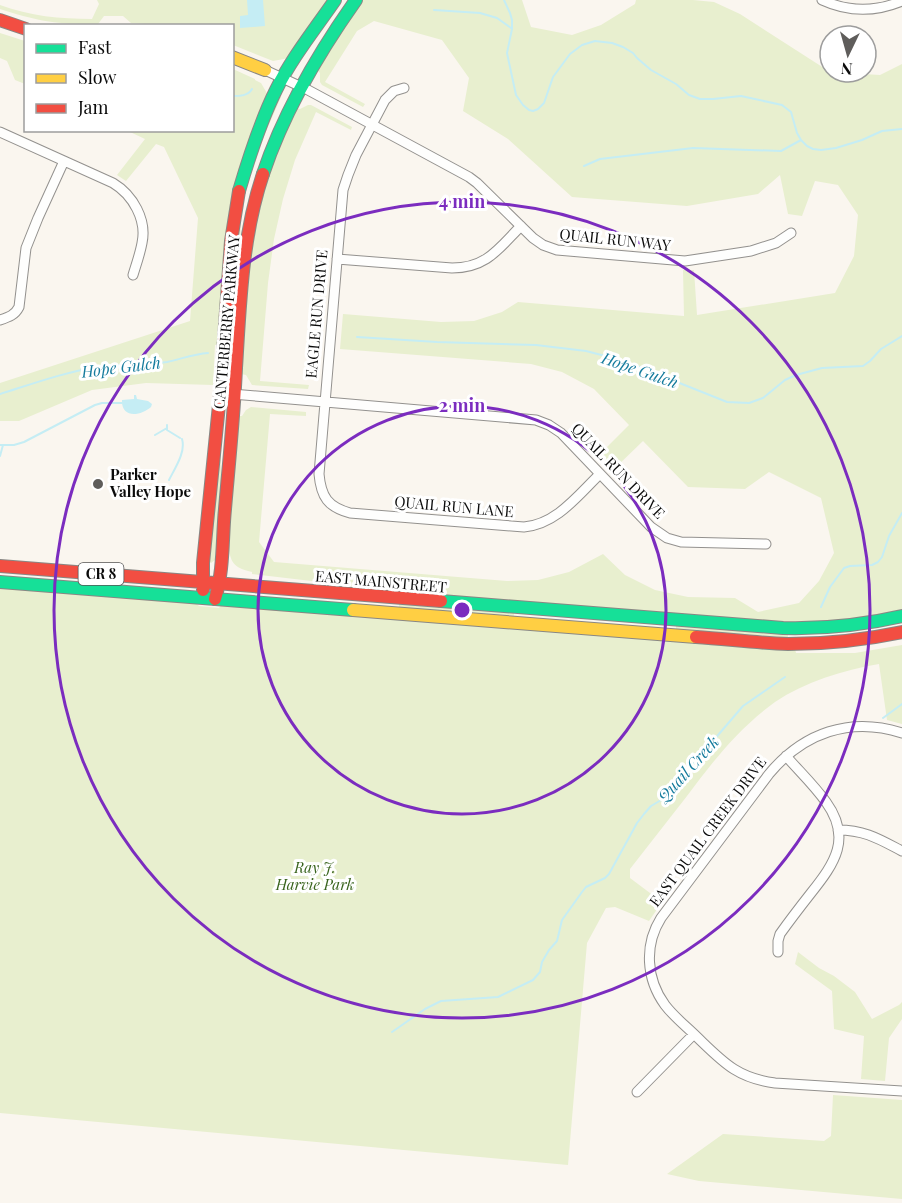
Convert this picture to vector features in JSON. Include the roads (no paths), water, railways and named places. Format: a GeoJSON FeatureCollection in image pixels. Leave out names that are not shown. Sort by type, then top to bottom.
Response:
{"type":"FeatureCollection","features":[{"type":"Feature","properties":{"kind":"main road","name":"CANTERBERRY PARKWAY"},"geometry":{"type":"LineString","coordinates":[[209,599],[202,582],[231,241],[237,198],[254,142],[267,110],[300,50],[335,0]]}},
{"type":"Feature","properties":{"kind":"main road","name":"CANTERBERRY PARKWAY"},"geometry":{"type":"LineString","coordinates":[[209,599],[220,584],[243,281],[257,196],[268,158],[300,86],[327,40],[356,0]]}},
{"type":"Feature","properties":{"kind":"main road"},"geometry":{"type":"LineString","coordinates":[[0,20],[24,28]]}},
{"type":"Feature","properties":{"kind":"main road"},"geometry":{"type":"LineString","coordinates":[[234,58],[265,70]]}},
{"type":"Feature","properties":{"kind":"main road","name":"EAST MAINSTREET"},"geometry":{"type":"LineString","coordinates":[[0,566],[783,628],[844,626],[902,616]]}},
{"type":"Feature","properties":{"kind":"main road","name":"EAST MAINSTREET"},"geometry":{"type":"LineString","coordinates":[[0,582],[771,643],[804,644],[846,641],[902,632]]}},
{"type":"Feature","properties":{"kind":"street"},"geometry":{"type":"LineString","coordinates":[[822,0],[837,6],[859,10],[877,9],[902,1]]}},
{"type":"Feature","properties":{"kind":"street","name":"QUAIL RUN WAY"},"geometry":{"type":"LineString","coordinates":[[265,70],[300,86],[469,177],[539,242],[560,251],[681,261],[751,251],[776,243],[791,233]]}},
{"type":"Feature","properties":{"kind":"street","name":"EAGLE RUN DRIVE"},"geometry":{"type":"LineString","coordinates":[[323,504],[319,474],[343,190],[351,166],[388,97],[404,88]]}},
{"type":"Feature","properties":{"kind":"street"},"geometry":{"type":"LineString","coordinates":[[0,132],[117,186],[133,201],[140,217],[143,234],[133,275]]}},
{"type":"Feature","properties":{"kind":"street"},"geometry":{"type":"LineString","coordinates":[[0,320],[19,314],[26,248],[64,161]]}},
{"type":"Feature","properties":{"kind":"street"},"geometry":{"type":"LineString","coordinates":[[337,259],[452,268],[465,267],[487,260],[521,226]]}},
{"type":"Feature","properties":{"kind":"street"},"geometry":{"type":"LineString","coordinates":[[225,328],[231,341],[228,389],[235,395]]}},
{"type":"Feature","properties":{"kind":"street","name":"QUAIL RUN DRIVE"},"geometry":{"type":"LineString","coordinates":[[235,395],[536,420],[558,431],[651,527],[667,538],[688,542],[766,544]]}},
{"type":"Feature","properties":{"kind":"street","name":"QUAIL RUN LANE"},"geometry":{"type":"LineString","coordinates":[[323,504],[350,513],[524,527],[537,525],[555,516],[600,474]]}},
{"type":"Feature","properties":{"kind":"street","name":"EAST QUAIL CREEK DRIVE"},"geometry":{"type":"LineString","coordinates":[[902,733],[873,727],[843,728],[811,739],[786,756],[762,783],[666,911],[654,931],[649,962],[654,984],[668,1008],[727,1065],[740,1073],[775,1083],[902,1091]]}},
{"type":"Feature","properties":{"kind":"street"},"geometry":{"type":"LineString","coordinates":[[778,952],[780,934],[827,873],[838,847],[838,830],[833,814],[826,802],[786,756]]}},
{"type":"Feature","properties":{"kind":"street"},"geometry":{"type":"LineString","coordinates":[[838,830],[865,833],[902,851]]}},
{"type":"Feature","properties":{"kind":"street"},"geometry":{"type":"LineString","coordinates":[[637,1092],[694,1034]]}},
{"type":"Feature","properties":{"kind":"water"},"geometry":{"type":"Polygon","coordinates":[[[247,0],[263,0],[265,26],[240,28],[240,16],[248,15],[247,0]]]}},
{"type":"Feature","properties":{"kind":"water"},"geometry":{"type":"Polygon","coordinates":[[[134,395],[137,399],[148,401],[152,404],[151,407],[137,414],[128,413],[122,400],[134,399],[134,395]]]}},
{"type":"Feature","properties":{"kind":"waterway"},"geometry":{"type":"LineString","coordinates":[[504,0],[512,20],[507,53],[516,95],[529,110],[538,109],[544,103],[553,77],[570,54],[582,45],[595,41],[623,47],[651,70],[676,84],[689,95],[700,99],[741,96],[782,105],[791,112],[801,140],[813,149],[836,148],[882,131],[902,129]]}},
{"type":"Feature","properties":{"kind":"waterway"},"geometry":{"type":"LineString","coordinates":[[434,10],[480,13],[497,18],[511,28]]}},
{"type":"Feature","properties":{"kind":"waterway"},"geometry":{"type":"LineString","coordinates":[[234,96],[241,96],[252,89]]}},
{"type":"Feature","properties":{"kind":"waterway"},"geometry":{"type":"LineString","coordinates":[[584,166],[600,159],[693,148],[781,151],[801,140]]}},
{"type":"Feature","properties":{"kind":"waterway","name":"Hope Gulch"},"geometry":{"type":"LineString","coordinates":[[357,337],[536,345],[586,351],[637,366],[727,402],[749,403],[763,398],[785,380],[796,375],[822,368],[863,366],[881,349],[902,336]]}},
{"type":"Feature","properties":{"kind":"waterway","name":"Hope Gulch"},"geometry":{"type":"LineString","coordinates":[[0,394],[86,369],[167,362],[208,353]]}},
{"type":"Feature","properties":{"kind":"waterway"},"geometry":{"type":"LineString","coordinates":[[136,364],[136,374]]}},
{"type":"Feature","properties":{"kind":"waterway"},"geometry":{"type":"LineString","coordinates":[[0,445],[24,442],[95,405],[122,403]]}},
{"type":"Feature","properties":{"kind":"waterway"},"geometry":{"type":"LineString","coordinates":[[167,425],[167,430],[180,438]]}},
{"type":"Feature","properties":{"kind":"waterway"},"geometry":{"type":"LineString","coordinates":[[155,435],[167,428]]}},
{"type":"Feature","properties":{"kind":"waterway"},"geometry":{"type":"LineString","coordinates":[[169,480],[181,455],[182,439]]}},
{"type":"Feature","properties":{"kind":"waterway"},"geometry":{"type":"LineString","coordinates":[[0,456],[3,445]]}},
{"type":"Feature","properties":{"kind":"waterway","name":"Quail Creek"},"geometry":{"type":"LineString","coordinates":[[821,607],[830,587],[844,568],[872,565],[878,562],[902,513]]}},
{"type":"Feature","properties":{"kind":"waterway","name":"Quail Creek"},"geometry":{"type":"LineString","coordinates":[[392,1032],[441,1001],[498,997],[533,980],[540,972],[542,962],[549,950],[557,941],[562,920],[586,887],[609,874],[644,814],[651,806],[668,796],[743,706],[785,677]]}},
{"type":"Feature","properties":{"kind":"waterway"},"geometry":{"type":"LineString","coordinates":[[883,718],[902,704]]}},
{"type":"Feature","properties":{"kind":"place","name":"Parker Valley Hope"},"geometry":{"type":"Point","coordinates":[98,484]}},
{"type":"Feature","properties":{"kind":"park label","name":"Ray J. Harvie Park"},"geometry":{"type":"Point","coordinates":[315,876]}}]}
